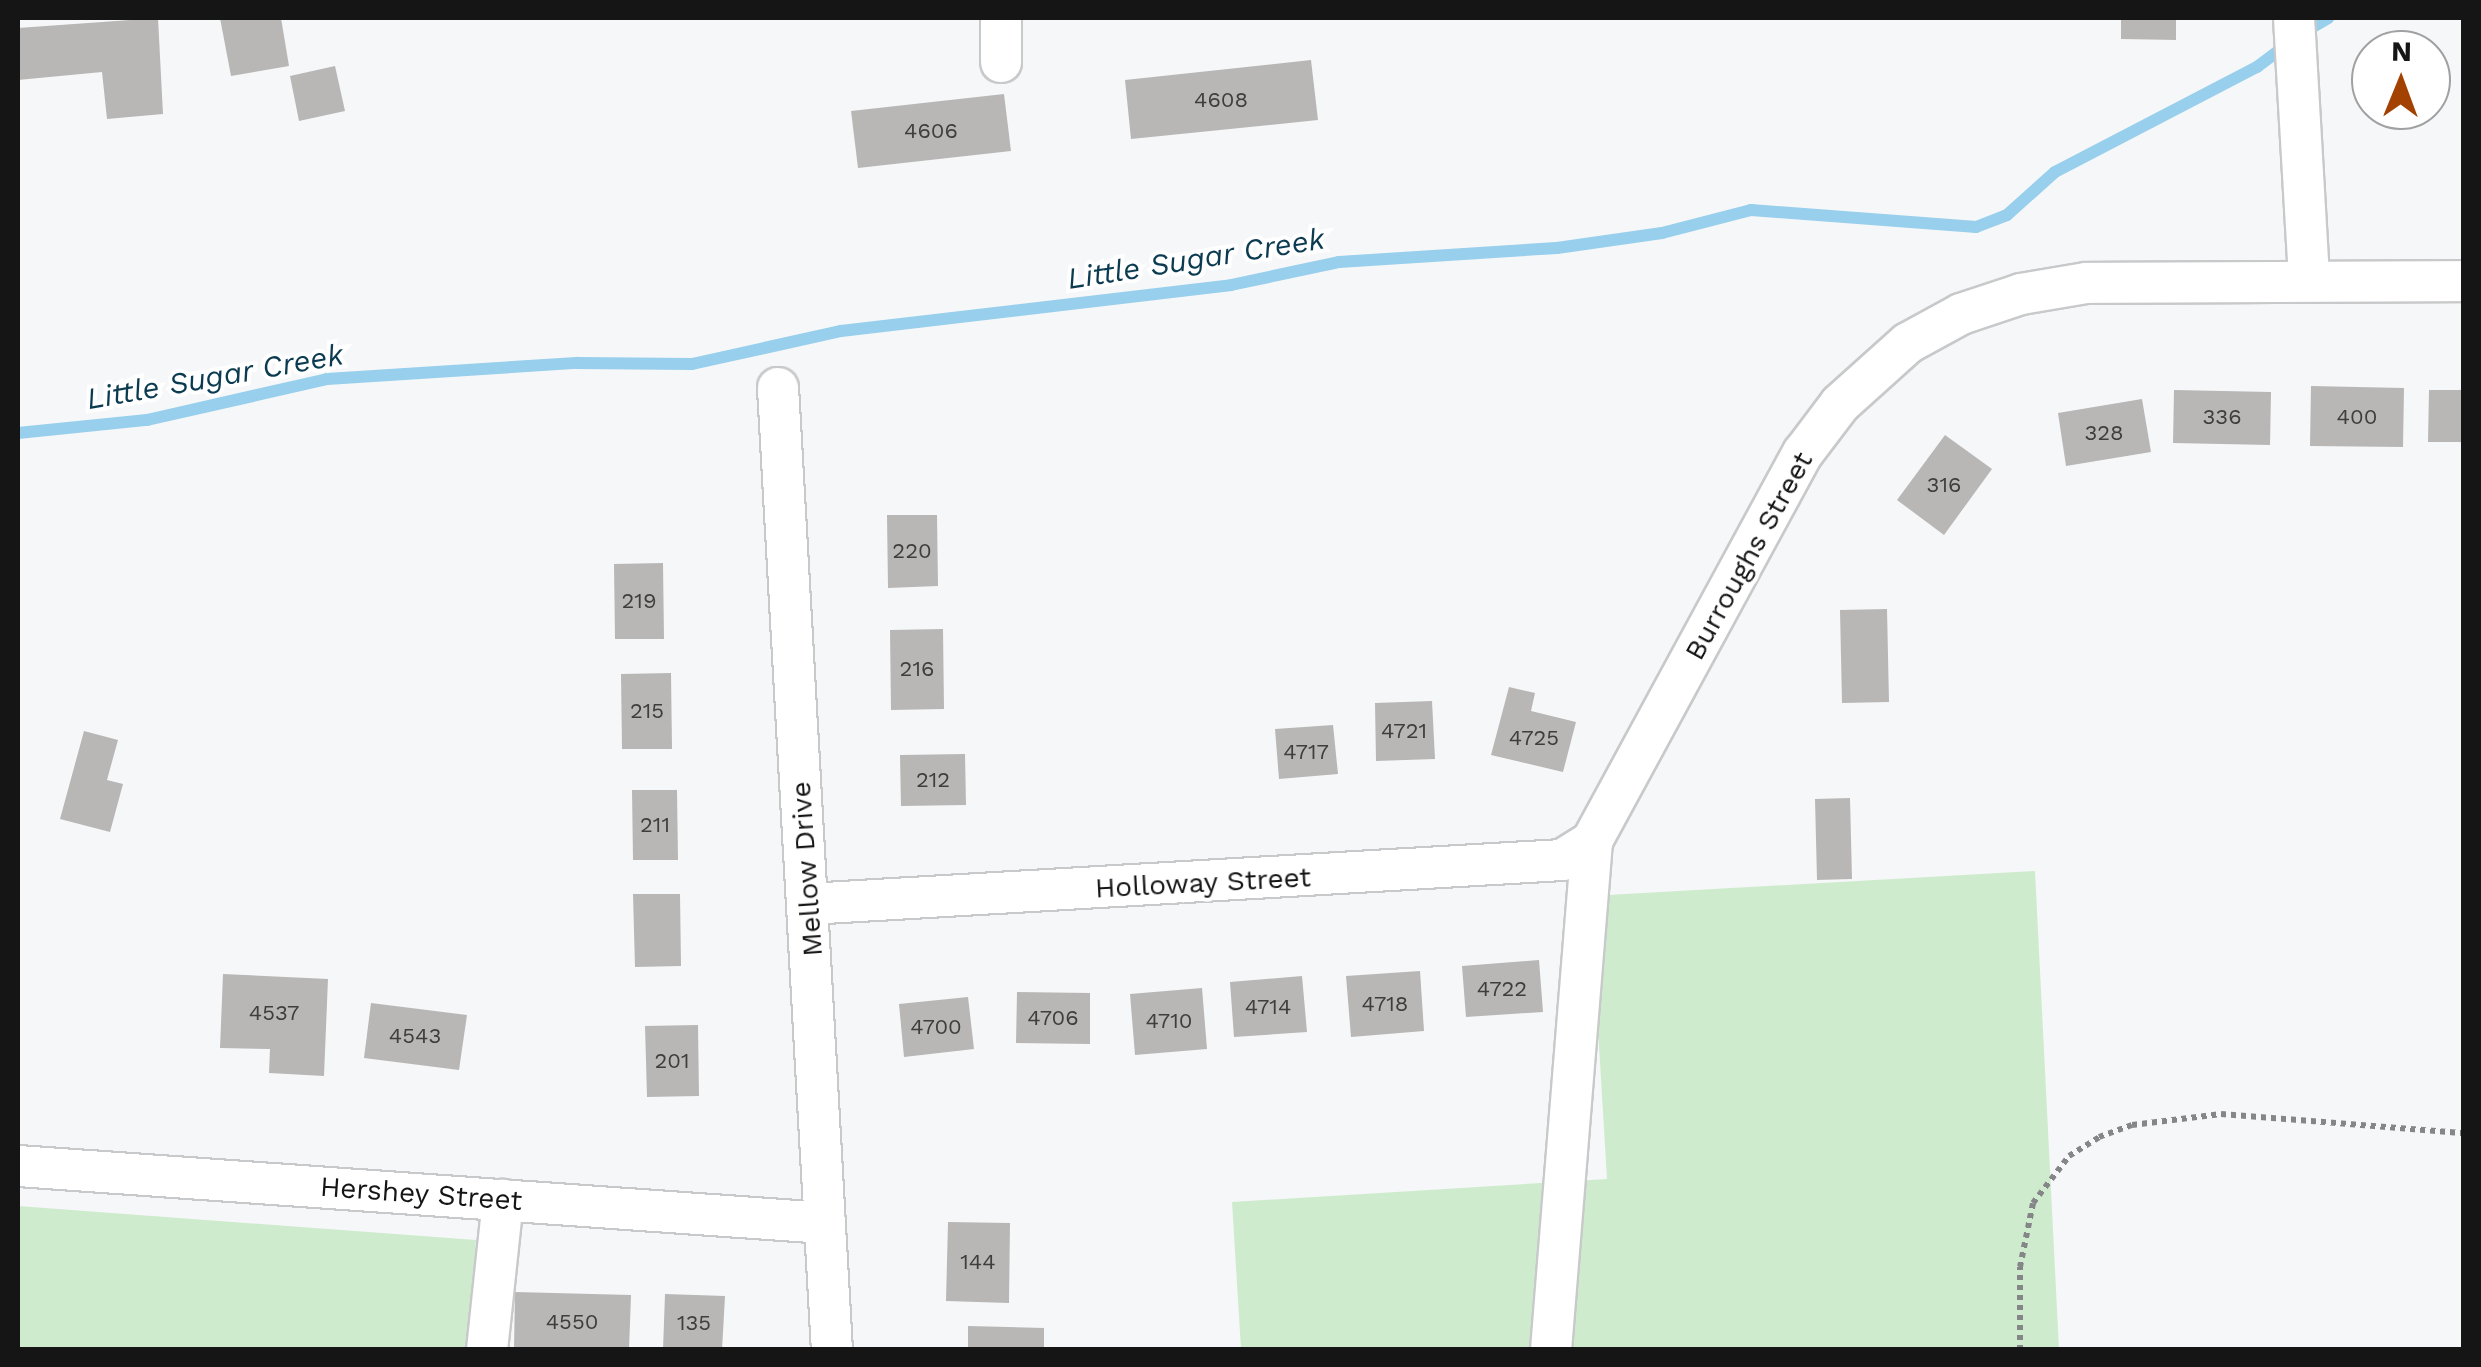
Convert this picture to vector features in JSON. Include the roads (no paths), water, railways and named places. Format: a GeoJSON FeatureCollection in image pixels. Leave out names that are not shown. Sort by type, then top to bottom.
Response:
{"type":"FeatureCollection","features":[{"type":"Feature","properties":{"kind":"street"},"geometry":{"type":"LineString","coordinates":[[1001,18],[1001,62]]}},
{"type":"Feature","properties":{"kind":"street"},"geometry":{"type":"LineString","coordinates":[[2294,18],[2309,281]]}},
{"type":"Feature","properties":{"kind":"street","name":"Burroughs Street"},"geometry":{"type":"LineString","coordinates":[[1551,1350],[1592,841],[1804,452],[1840,404],[1884,362],[1961,314],[2021,294],[2086,283],[2464,281]]}},
{"type":"Feature","properties":{"kind":"street","name":"Mellow Drive"},"geometry":{"type":"LineString","coordinates":[[778,388],[832,1350]]}},
{"type":"Feature","properties":{"kind":"street","name":"Holloway Street"},"geometry":{"type":"LineString","coordinates":[[808,904],[1544,862],[1562,860],[1592,841]]}},
{"type":"Feature","properties":{"kind":"street","name":"Hershey Street"},"geometry":{"type":"LineString","coordinates":[[18,1166],[825,1224]]}},
{"type":"Feature","properties":{"kind":"street"},"geometry":{"type":"LineString","coordinates":[[487,1350],[503,1200]]}},
{"type":"Feature","properties":{"kind":"waterway","name":"Little Sugar Creek"},"geometry":{"type":"LineString","coordinates":[[2304,32],[2328,18]]}},
{"type":"Feature","properties":{"kind":"waterway","name":"Little Sugar Creek"},"geometry":{"type":"LineString","coordinates":[[18,433],[147,420],[327,379],[576,363],[692,364],[841,331],[1231,285],[1339,262],[1557,248],[1662,233],[1751,210],[1976,227],[2007,215],[2055,172],[2257,67],[2288,44]]}}]}
